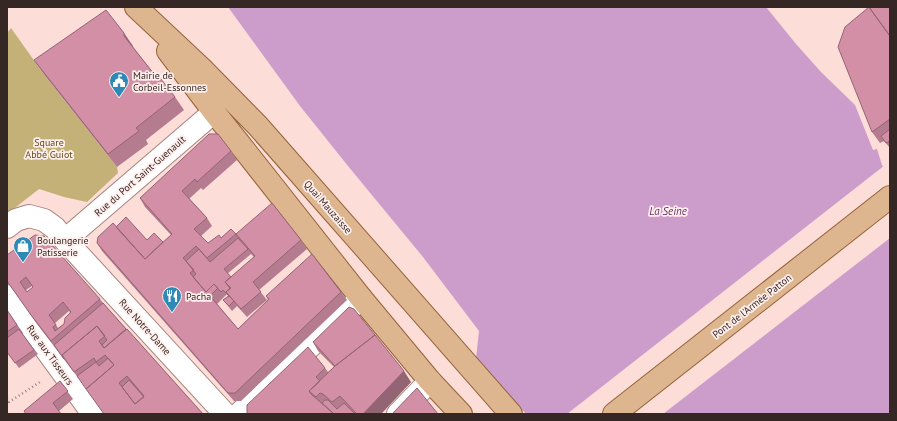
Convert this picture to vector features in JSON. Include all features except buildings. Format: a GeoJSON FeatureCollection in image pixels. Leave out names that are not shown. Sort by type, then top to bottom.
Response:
{"type":"FeatureCollection","features":[{"type":"Feature","properties":{"kind":"main road","name":"Quai Mauzaisse"},"geometry":{"type":"LineString","coordinates":[[136,8],[214,112],[361,298],[430,381],[461,414]]}},
{"type":"Feature","properties":{"kind":"main road","name":"Quai Mauzaisse"},"geometry":{"type":"LineString","coordinates":[[136,8],[202,68],[258,126],[511,414]]}},
{"type":"Feature","properties":{"kind":"main road","name":"Pont de l'Armée Patton"},"geometry":{"type":"LineString","coordinates":[[614,414],[890,197]]}},
{"type":"Feature","properties":{"kind":"street","name":"Rue du Port Saint-Guenault"},"geometry":{"type":"LineString","coordinates":[[65,240],[214,112]]}},
{"type":"Feature","properties":{"kind":"street","name":"Rue Notre-Dame"},"geometry":{"type":"LineString","coordinates":[[7,226],[16,220],[29,216],[44,220],[56,228],[65,240],[225,414]]}},
{"type":"Feature","properties":{"kind":"street","name":"Rue aux Tisseurs"},"geometry":{"type":"LineString","coordinates":[[7,296],[93,414]]}},
{"type":"Feature","properties":{"kind":"street"},"geometry":{"type":"LineString","coordinates":[[239,414],[361,298]]}},
{"type":"Feature","properties":{"kind":"street"},"geometry":{"type":"LineString","coordinates":[[398,414],[430,381]]}},
{"type":"Feature","properties":{"kind":"path"},"geometry":{"type":"LineString","coordinates":[[7,398],[10,402],[60,368]]}},
{"type":"Feature","properties":{"kind":"green space","name":"Square Abbé Guiot"},"geometry":{"type":"Polygon","coordinates":[[[11,28],[43,73],[117,167],[118,173],[87,202],[39,189],[7,214],[7,33],[11,28]]]}},
{"type":"Feature","properties":{"kind":"water","name":"La Seine"},"geometry":{"type":"Polygon","coordinates":[[[228,7],[766,7],[821,72],[855,105],[873,150],[877,149],[882,165],[890,174],[890,414],[526,414],[476,359],[479,331],[423,257],[300,106],[228,7]]]}},
{"type":"Feature","properties":{"kind":"pier"},"geometry":{"type":"Polygon","coordinates":[[[885,165],[890,171],[890,238],[663,414],[567,414],[885,165]]]}},
{"type":"Feature","properties":{"kind":"place","name":"Mairie de Corbeil-Essonnes"},"geometry":{"type":"Point","coordinates":[119,98]}},
{"type":"Feature","properties":{"kind":"place","name":"Boulangerie Patisserie"},"geometry":{"type":"Point","coordinates":[23,263]}},
{"type":"Feature","properties":{"kind":"place","name":"Pacha"},"geometry":{"type":"Point","coordinates":[172,313]}}]}
